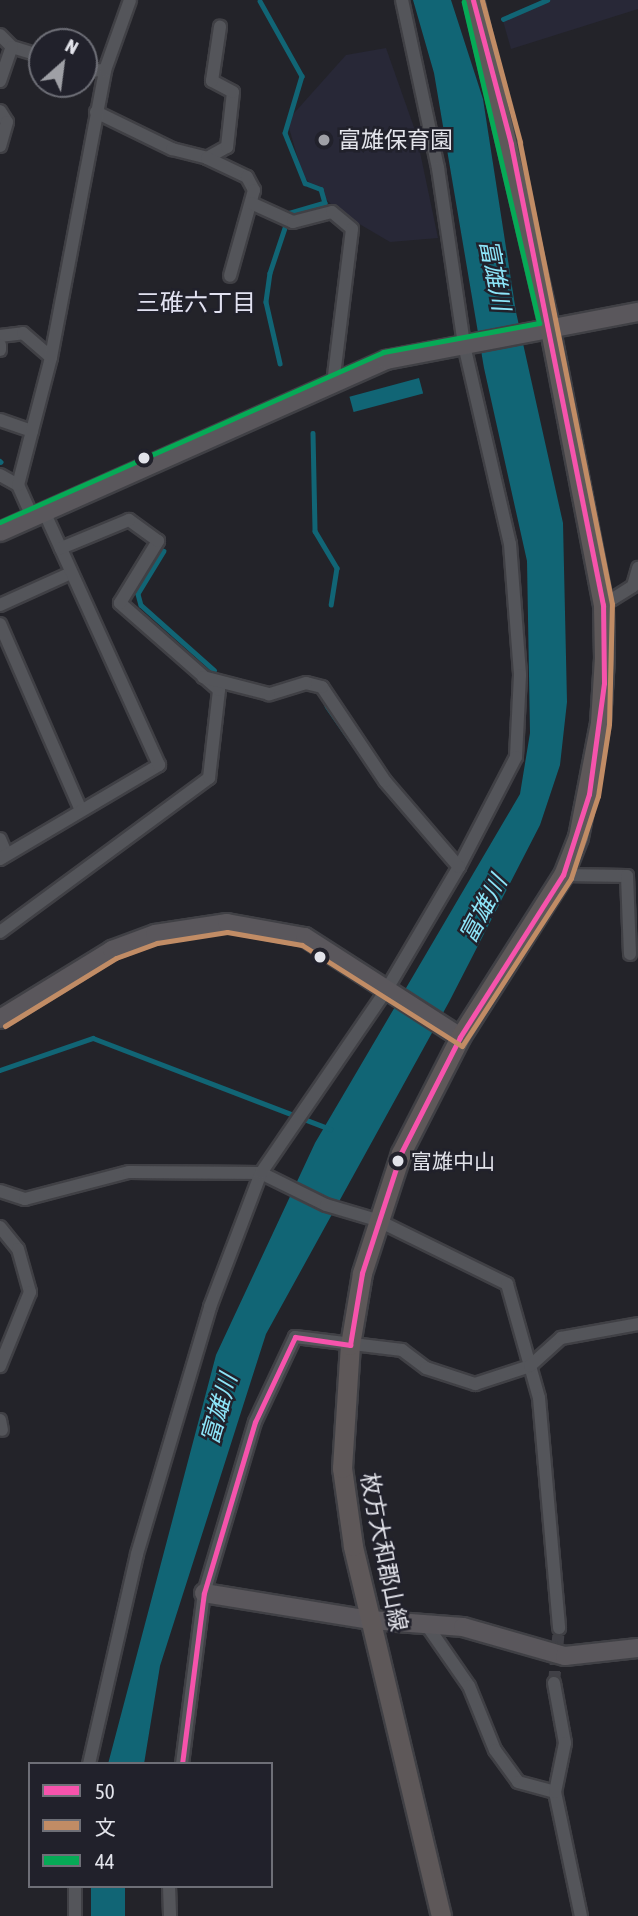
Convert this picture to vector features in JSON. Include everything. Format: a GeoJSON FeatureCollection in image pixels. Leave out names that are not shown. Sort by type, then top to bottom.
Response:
{"type":"FeatureCollection","features":[{"type":"Feature","properties":{"kind":"main road","name":"枚方大和郡山線"},"geometry":{"type":"LineString","coordinates":[[441,1916],[370,1620],[342,1468],[350,1345],[377,1220],[401,1153],[460,1037],[563,875],[589,794],[600,723],[603,605],[550,330],[473,0]]}},
{"type":"Feature","properties":{"kind":"street"},"geometry":{"type":"LineString","coordinates":[[18,485],[51,357],[105,70],[130,0]]}},
{"type":"Feature","properties":{"kind":"street"},"geometry":{"type":"LineString","coordinates":[[89,1762],[137,1554],[210,1307],[267,1176],[394,993],[516,757],[520,676],[510,544],[466,344],[438,169],[402,0]]}},
{"type":"Feature","properties":{"kind":"street"},"geometry":{"type":"LineString","coordinates":[[207,158],[227,147],[229,133],[233,92],[212,81],[220,27]]}},
{"type":"Feature","properties":{"kind":"street"},"geometry":{"type":"LineString","coordinates":[[0,35],[12,47],[28,52]]}},
{"type":"Feature","properties":{"kind":"street"},"geometry":{"type":"LineString","coordinates":[[0,81],[12,47]]}},
{"type":"Feature","properties":{"kind":"street"},"geometry":{"type":"LineString","coordinates":[[98,70],[105,70]]}},
{"type":"Feature","properties":{"kind":"street"},"geometry":{"type":"LineString","coordinates":[[0,111],[6,122],[0,146]]}},
{"type":"Feature","properties":{"kind":"street"},"geometry":{"type":"LineString","coordinates":[[96,112],[172,149],[207,158],[247,177],[254,190],[230,276]]}},
{"type":"Feature","properties":{"kind":"street"},"geometry":{"type":"LineString","coordinates":[[251,202],[293,222],[332,212],[352,229],[333,383]]}},
{"type":"Feature","properties":{"kind":"street"},"geometry":{"type":"LineString","coordinates":[[0,532],[386,360],[638,312]]}},
{"type":"Feature","properties":{"kind":"street"},"geometry":{"type":"LineString","coordinates":[[0,337],[23,333],[51,357]]}},
{"type":"Feature","properties":{"kind":"street"},"geometry":{"type":"LineString","coordinates":[[0,420],[32,431]]}},
{"type":"Feature","properties":{"kind":"street"},"geometry":{"type":"LineString","coordinates":[[0,475],[18,485],[61,548],[159,765],[80,808],[3,856],[0,839]]}},
{"type":"Feature","properties":{"kind":"street"},"geometry":{"type":"LineString","coordinates":[[0,932],[209,778],[219,690],[120,603],[158,541],[130,520],[61,548]]}},
{"type":"Feature","properties":{"kind":"street"},"geometry":{"type":"LineString","coordinates":[[603,605],[633,586],[638,568]]}},
{"type":"Feature","properties":{"kind":"street"},"geometry":{"type":"LineString","coordinates":[[0,605],[71,573]]}},
{"type":"Feature","properties":{"kind":"street"},"geometry":{"type":"LineString","coordinates":[[0,624],[80,808]]}},
{"type":"Feature","properties":{"kind":"street"},"geometry":{"type":"LineString","coordinates":[[203,677],[269,694],[306,683],[322,687],[385,781],[459,867]]}},
{"type":"Feature","properties":{"kind":"street"},"geometry":{"type":"LineString","coordinates":[[563,875],[627,876],[630,954]]}},
{"type":"Feature","properties":{"kind":"street"},"geometry":{"type":"LineString","coordinates":[[0,1019],[113,950],[155,934],[227,923],[305,937],[460,1037]]}},
{"type":"Feature","properties":{"kind":"street"},"geometry":{"type":"LineString","coordinates":[[0,1191],[25,1199],[129,1172],[267,1176],[326,1206],[377,1220],[507,1284],[539,1398],[559,1628]]}},
{"type":"Feature","properties":{"kind":"street"},"geometry":{"type":"LineString","coordinates":[[0,1227],[18,1248],[30,1292],[0,1366]]}},
{"type":"Feature","properties":{"kind":"street"},"geometry":{"type":"LineString","coordinates":[[181,1762],[204,1593],[251,1435],[285,1353],[296,1337],[402,1350],[426,1368],[475,1384],[530,1366],[561,1338],[638,1324]]}},
{"type":"Feature","properties":{"kind":"street"},"geometry":{"type":"LineString","coordinates":[[204,1593],[370,1620],[463,1627],[565,1656],[638,1648]]}},
{"type":"Feature","properties":{"kind":"street"},"geometry":{"type":"LineString","coordinates":[[426,1624],[469,1686],[495,1750],[518,1782],[555,1792]]}},
{"type":"Feature","properties":{"kind":"street"},"geometry":{"type":"LineString","coordinates":[[554,1683],[565,1743],[555,1792],[581,1916]]}},
{"type":"Feature","properties":{"kind":"street"},"geometry":{"type":"LineString","coordinates":[[75,1888],[75,1916]]}},
{"type":"Feature","properties":{"kind":"street"},"geometry":{"type":"LineString","coordinates":[[169,1888],[170,1916]]}},
{"type":"Feature","properties":{"kind":"shaded area"},"geometry":{"type":"Polygon","coordinates":[[[551,0],[638,0],[638,9],[511,49],[503,21],[551,0]]]}},
{"type":"Feature","properties":{"kind":"shaded area"},"geometry":{"type":"Polygon","coordinates":[[[386,48],[416,133],[438,238],[390,242],[339,212],[303,176],[287,121],[346,55],[386,48]]]}},
{"type":"Feature","properties":{"kind":"water","name":"富雄川"},"geometry":{"type":"Polygon","coordinates":[[[413,0],[451,0],[483,99],[516,312],[563,523],[567,702],[560,765],[540,825],[449,1002],[266,1334],[160,1666],[144,1762],[109,1762],[216,1355],[315,1143],[520,794],[530,733],[527,561],[484,368],[434,73],[413,0]]]}},
{"type":"Feature","properties":{"kind":"water"},"geometry":{"type":"Polygon","coordinates":[[[419,378],[423,393],[354,412],[349,397],[419,378]]]}},
{"type":"Feature","properties":{"kind":"water"},"geometry":{"type":"Polygon","coordinates":[[[91,1888],[125,1888],[125,1916],[91,1916],[91,1888]]]}},
{"type":"Feature","properties":{"kind":"waterway"},"geometry":{"type":"LineString","coordinates":[[503,19],[547,0]]}},
{"type":"Feature","properties":{"kind":"waterway"},"geometry":{"type":"LineString","coordinates":[[260,1],[302,76],[285,133],[305,183],[321,189],[325,203],[290,213],[270,273],[266,302],[280,363]]}},
{"type":"Feature","properties":{"kind":"waterway"},"geometry":{"type":"LineString","coordinates":[[313,433],[315,531],[337,568],[331,605]]}},
{"type":"Feature","properties":{"kind":"waterway"},"geometry":{"type":"LineString","coordinates":[[164,551],[138,594],[141,605],[214,670]]}},
{"type":"Feature","properties":{"kind":"waterway"},"geometry":{"type":"LineString","coordinates":[[327,706],[352,742]]}},
{"type":"Feature","properties":{"kind":"waterway"},"geometry":{"type":"LineString","coordinates":[[0,1070],[93,1038],[330,1129]]}},
{"type":"Feature","properties":{"kind":"tunnel"},"geometry":{"type":"LineString","coordinates":[[554,1683],[559,1628]]}},
{"type":"Feature","properties":{"kind":"transit line","name":"50"},"geometry":{"type":"LineString","coordinates":[[182,1762],[204,1593],[255,1422],[295,1337],[350,1345],[362,1273],[401,1153],[460,1037],[563,875],[589,794],[604,683],[603,605],[511,144],[473,0]]}},
{"type":"Feature","properties":{"kind":"transit line","name":"文"},"geometry":{"type":"LineString","coordinates":[[5,1026],[116,958],[157,943],[227,932],[302,945],[462,1046],[571,878],[598,796],[609,724],[612,604],[520,142],[482,0]]}},
{"type":"Feature","properties":{"kind":"transit line","name":"44"},"geometry":{"type":"LineString","coordinates":[[0,522],[383,352],[539,323],[464,2]]}},
{"type":"Feature","properties":{"kind":"place","name":"富雄保育園"},"geometry":{"type":"Point","coordinates":[324,140]}},
{"type":"Feature","properties":{"kind":"place","name":"富雄中山"},"geometry":{"type":"Point","coordinates":[398,1161]}},
{"type":"Feature","properties":{"kind":"district","name":"三碓六丁目"},"geometry":{"type":"Point","coordinates":[196,303]}}]}
